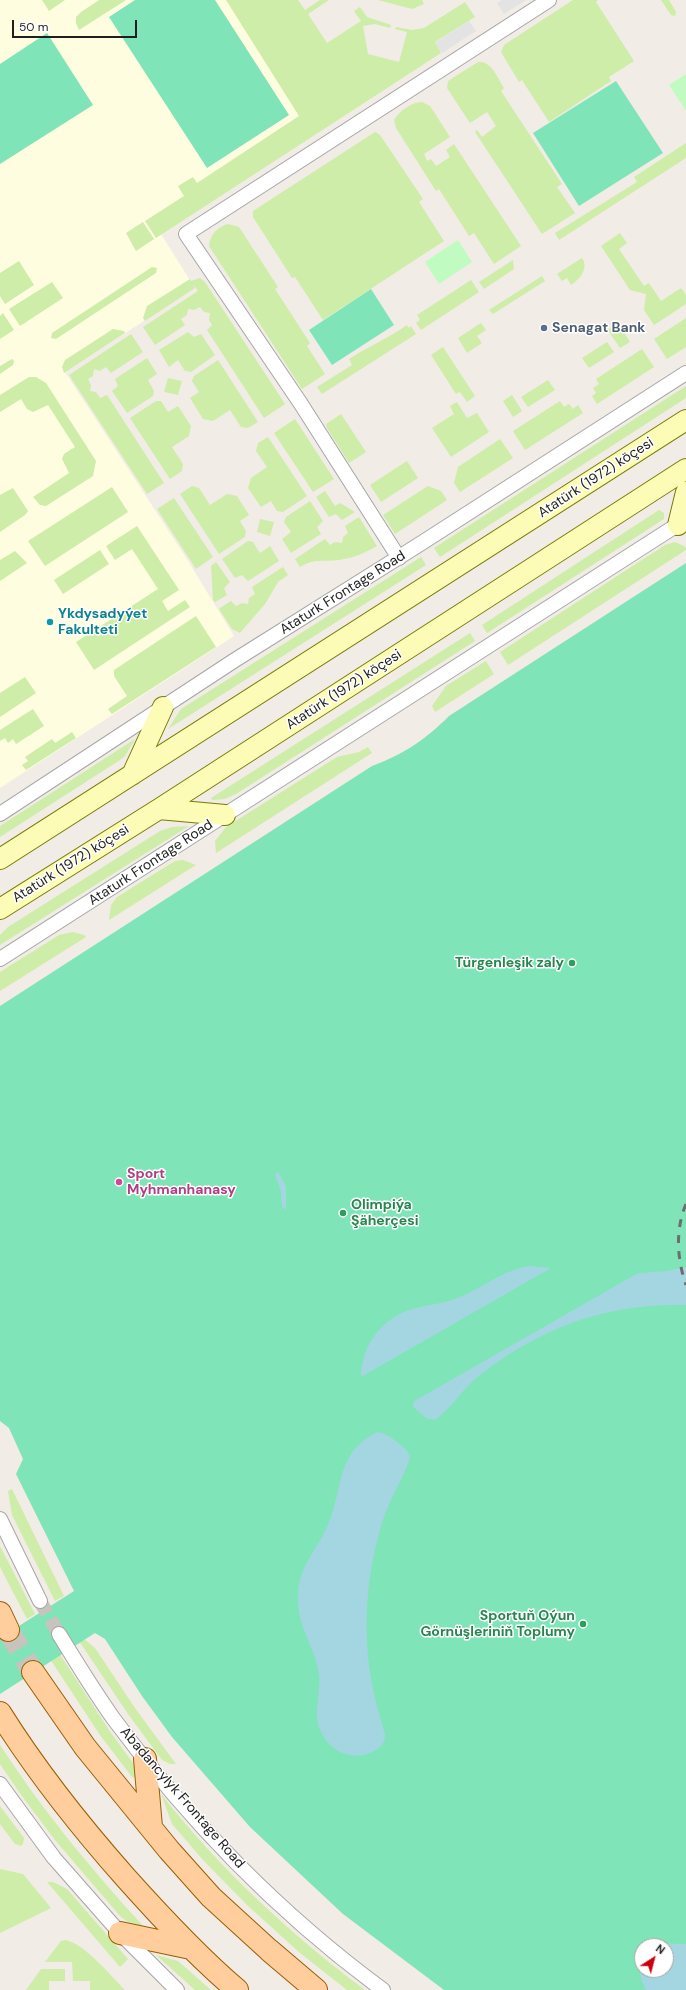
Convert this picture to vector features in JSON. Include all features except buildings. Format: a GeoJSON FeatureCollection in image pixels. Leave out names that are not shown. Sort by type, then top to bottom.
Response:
{"type":"FeatureCollection","features":[{"type":"Feature","properties":{"kind":"main road","name":"Atatürk (1972) köçesi"},"geometry":{"type":"LineString","coordinates":[[0,859],[686,420]]}},
{"type":"Feature","properties":{"kind":"main road","name":"Atatürk (1972) köçesi"},"geometry":{"type":"LineString","coordinates":[[0,909],[159,809],[686,469]]}},
{"type":"Feature","properties":{"kind":"main road"},"geometry":{"type":"LineString","coordinates":[[682,522],[686,492]]}},
{"type":"Feature","properties":{"kind":"main road"},"geometry":{"type":"LineString","coordinates":[[132,775],[163,707]]}},
{"type":"Feature","properties":{"kind":"main road"},"geometry":{"type":"LineString","coordinates":[[159,809],[225,815]]}},
{"type":"Feature","properties":{"kind":"main road"},"geometry":{"type":"LineString","coordinates":[[33,1672],[85,1747],[211,1897],[269,1950],[316,1990]]}},
{"type":"Feature","properties":{"kind":"main road"},"geometry":{"type":"LineString","coordinates":[[0,1713],[25,1752],[71,1814],[191,1948],[237,1990]]}},
{"type":"Feature","properties":{"kind":"main road"},"geometry":{"type":"LineString","coordinates":[[145,1759],[151,1827]]}},
{"type":"Feature","properties":{"kind":"main road"},"geometry":{"type":"LineString","coordinates":[[120,1933],[191,1948]]}},
{"type":"Feature","properties":{"kind":"street"},"geometry":{"type":"LineString","coordinates":[[399,558],[304,409],[186,234],[549,0]]}},
{"type":"Feature","properties":{"kind":"street","name":"Ataturk Frontage Road"},"geometry":{"type":"LineString","coordinates":[[0,814],[235,660],[399,558],[686,373]]}},
{"type":"Feature","properties":{"kind":"street","name":"Ataturk Frontage Road"},"geometry":{"type":"LineString","coordinates":[[0,959],[682,522]]}},
{"type":"Feature","properties":{"kind":"street"},"geometry":{"type":"LineString","coordinates":[[0,1519],[40,1601]]}},
{"type":"Feature","properties":{"kind":"street","name":"Abadancylyk Frontage Road"},"geometry":{"type":"LineString","coordinates":[[59,1634],[112,1717],[145,1759],[216,1842],[266,1891],[332,1950],[383,1990]]}},
{"type":"Feature","properties":{"kind":"street"},"geometry":{"type":"LineString","coordinates":[[0,1784],[54,1858],[120,1933],[177,1990]]}},
{"type":"Feature","properties":{"kind":"shaded area"},"geometry":{"type":"Polygon","coordinates":[[[0,0],[270,0],[338,103],[154,223],[195,288],[65,372],[185,556],[234,636],[0,788],[0,0]]]}},
{"type":"Feature","properties":{"kind":"shaded area"},"geometry":{"type":"Polygon","coordinates":[[[502,0],[526,0],[504,14],[497,3],[502,0]]]}},
{"type":"Feature","properties":{"kind":"shaded area"},"geometry":{"type":"Polygon","coordinates":[[[469,21],[476,31],[442,53],[435,43],[469,21]]]}},
{"type":"Feature","properties":{"kind":"green space"},"geometry":{"type":"Polygon","coordinates":[[[42,0],[65,0],[49,11],[42,0]]]}},
{"type":"Feature","properties":{"kind":"green space"},"geometry":{"type":"Polygon","coordinates":[[[99,0],[126,0],[79,30],[76,23],[76,17],[99,0]]]}},
{"type":"Feature","properties":{"kind":"green space"},"geometry":{"type":"Polygon","coordinates":[[[135,0],[215,0],[289,115],[207,168],[109,17],[135,0]]]}},
{"type":"Feature","properties":{"kind":"green space"},"geometry":{"type":"Polygon","coordinates":[[[226,0],[298,0],[305,10],[320,0],[329,0],[308,14],[327,43],[361,21],[354,11],[360,7],[367,17],[391,25],[390,28],[375,24],[363,26],[368,54],[399,62],[407,32],[395,29],[396,27],[412,30],[424,28],[465,2],[475,17],[435,42],[441,53],[156,238],[145,221],[184,196],[178,186],[193,177],[197,183],[299,116],[226,0]]]}},
{"type":"Feature","properties":{"kind":"green space"},"geometry":{"type":"Polygon","coordinates":[[[378,0],[422,0],[424,4],[412,9],[378,0]]]}},
{"type":"Feature","properties":{"kind":"green space"},"geometry":{"type":"Polygon","coordinates":[[[573,0],[598,0],[596,2],[634,61],[609,77],[611,81],[549,122],[522,80],[519,82],[501,52],[504,45],[573,0]]]}},
{"type":"Feature","properties":{"kind":"green space"},"geometry":{"type":"Polygon","coordinates":[[[661,0],[669,0],[676,12],[675,16],[671,15],[661,0]]]}},
{"type":"Feature","properties":{"kind":"green space"},"geometry":{"type":"Polygon","coordinates":[[[47,33],[93,105],[0,164],[0,64],[47,33]]]}},
{"type":"Feature","properties":{"kind":"green space"},"geometry":{"type":"Polygon","coordinates":[[[478,62],[487,64],[497,75],[504,88],[501,91],[562,184],[557,187],[575,213],[542,234],[475,132],[477,130],[482,137],[496,126],[487,112],[470,123],[447,88],[448,81],[478,62]]]}},
{"type":"Feature","properties":{"kind":"green space"},"geometry":{"type":"Polygon","coordinates":[[[686,74],[686,111],[669,85],[686,74]]]}},
{"type":"Feature","properties":{"kind":"green space"},"geometry":{"type":"Polygon","coordinates":[[[616,81],[663,153],[579,206],[533,133],[616,81]]]}},
{"type":"Feature","properties":{"kind":"green space"},"geometry":{"type":"Polygon","coordinates":[[[422,102],[430,106],[450,137],[424,154],[427,161],[431,159],[436,166],[450,157],[446,150],[454,144],[521,246],[494,264],[474,233],[469,236],[439,189],[436,191],[396,128],[394,120],[399,113],[410,105],[422,102]]]}},
{"type":"Feature","properties":{"kind":"green space"},"geometry":{"type":"Polygon","coordinates":[[[375,132],[380,135],[423,199],[419,202],[444,241],[323,320],[295,277],[292,278],[253,217],[253,211],[375,132]]]}},
{"type":"Feature","properties":{"kind":"green space"},"geometry":{"type":"Polygon","coordinates":[[[686,143],[686,158],[559,240],[555,233],[637,182],[634,177],[686,143]]]}},
{"type":"Feature","properties":{"kind":"green space"},"geometry":{"type":"Polygon","coordinates":[[[143,222],[154,239],[136,251],[126,233],[143,222]]]}},
{"type":"Feature","properties":{"kind":"green space"},"geometry":{"type":"Polygon","coordinates":[[[228,224],[239,227],[278,287],[275,289],[310,343],[307,346],[325,374],[302,389],[209,246],[211,238],[215,232],[228,224]]]}},
{"type":"Feature","properties":{"kind":"green space"},"geometry":{"type":"Polygon","coordinates":[[[620,233],[627,243],[619,249],[644,286],[649,283],[661,301],[681,288],[686,295],[686,304],[654,325],[644,310],[646,294],[630,290],[601,246],[620,233]]]}},
{"type":"Feature","properties":{"kind":"green space"},"geometry":{"type":"Polygon","coordinates":[[[458,240],[472,262],[439,284],[425,262],[458,240]]]}},
{"type":"Feature","properties":{"kind":"green space"},"geometry":{"type":"Polygon","coordinates":[[[582,258],[584,262],[584,270],[578,280],[571,285],[567,278],[562,281],[557,274],[582,258]]]}},
{"type":"Feature","properties":{"kind":"green space"},"geometry":{"type":"Polygon","coordinates":[[[513,260],[514,269],[484,289],[479,282],[513,260]]]}},
{"type":"Feature","properties":{"kind":"green space"},"geometry":{"type":"Polygon","coordinates":[[[19,261],[34,285],[5,304],[0,296],[0,273],[19,261]]]}},
{"type":"Feature","properties":{"kind":"green space"},"geometry":{"type":"Polygon","coordinates":[[[152,267],[157,268],[156,273],[56,339],[51,338],[52,333],[152,267]]]}},
{"type":"Feature","properties":{"kind":"green space"},"geometry":{"type":"Polygon","coordinates":[[[542,276],[545,281],[493,314],[489,310],[542,276]]]}},
{"type":"Feature","properties":{"kind":"green space"},"geometry":{"type":"Polygon","coordinates":[[[200,278],[205,282],[285,404],[264,418],[207,330],[212,325],[209,320],[210,313],[204,312],[200,307],[194,310],[188,309],[187,315],[181,319],[185,325],[155,345],[143,327],[198,291],[193,284],[195,288],[145,321],[143,318],[147,306],[190,279],[191,281],[200,278]]]}},
{"type":"Feature","properties":{"kind":"green space"},"geometry":{"type":"Polygon","coordinates":[[[471,280],[479,292],[421,330],[416,323],[420,320],[417,315],[471,280]]]}},
{"type":"Feature","properties":{"kind":"green space"},"geometry":{"type":"Polygon","coordinates":[[[52,282],[63,298],[20,326],[9,309],[52,282]]]}},
{"type":"Feature","properties":{"kind":"green space"},"geometry":{"type":"Polygon","coordinates":[[[371,289],[394,325],[332,365],[309,330],[371,289]]]}},
{"type":"Feature","properties":{"kind":"green space"},"geometry":{"type":"Polygon","coordinates":[[[3,313],[14,330],[0,339],[0,316],[3,313]]]}},
{"type":"Feature","properties":{"kind":"green space"},"geometry":{"type":"Polygon","coordinates":[[[686,318],[686,347],[667,359],[654,339],[686,318]]]}},
{"type":"Feature","properties":{"kind":"green space"},"geometry":{"type":"Polygon","coordinates":[[[481,323],[486,330],[477,336],[482,343],[467,353],[458,338],[481,323]]]}},
{"type":"Feature","properties":{"kind":"green space"},"geometry":{"type":"Polygon","coordinates":[[[407,325],[409,328],[411,326],[416,334],[322,394],[317,387],[352,365],[349,359],[407,325]]]}},
{"type":"Feature","properties":{"kind":"green space"},"geometry":{"type":"Polygon","coordinates":[[[621,327],[630,342],[620,348],[607,329],[621,327]]]}},
{"type":"Feature","properties":{"kind":"green space"},"geometry":{"type":"Polygon","coordinates":[[[113,329],[124,331],[125,333],[64,373],[62,367],[65,360],[113,329]]]}},
{"type":"Feature","properties":{"kind":"green space"},"geometry":{"type":"Polygon","coordinates":[[[188,332],[194,337],[201,334],[215,355],[191,372],[185,371],[178,360],[169,367],[159,350],[188,332]]]}},
{"type":"Feature","properties":{"kind":"green space"},"geometry":{"type":"Polygon","coordinates":[[[131,334],[143,352],[111,373],[106,367],[100,371],[94,369],[93,376],[88,379],[91,385],[90,391],[96,392],[100,398],[107,395],[164,483],[147,494],[69,375],[131,334]]]}},
{"type":"Feature","properties":{"kind":"green space"},"geometry":{"type":"Polygon","coordinates":[[[607,342],[614,352],[589,368],[582,358],[607,342]]]}},
{"type":"Feature","properties":{"kind":"green space"},"geometry":{"type":"Polygon","coordinates":[[[443,347],[475,396],[467,402],[460,392],[456,394],[431,355],[443,347]]]}},
{"type":"Feature","properties":{"kind":"green space"},"geometry":{"type":"Polygon","coordinates":[[[642,349],[654,367],[597,404],[592,396],[596,393],[593,388],[599,384],[596,379],[642,349]]]}},
{"type":"Feature","properties":{"kind":"green space"},"geometry":{"type":"Polygon","coordinates":[[[147,358],[157,374],[148,380],[154,391],[153,396],[127,413],[112,391],[118,386],[115,379],[147,358]]]}},
{"type":"Feature","properties":{"kind":"green space"},"geometry":{"type":"Polygon","coordinates":[[[12,359],[14,361],[13,365],[0,374],[0,366],[12,359]]]}},
{"type":"Feature","properties":{"kind":"green space"},"geometry":{"type":"Polygon","coordinates":[[[218,360],[258,422],[248,428],[241,427],[230,410],[213,421],[203,419],[190,398],[199,392],[192,381],[194,376],[218,360]]]}},
{"type":"Feature","properties":{"kind":"green space"},"geometry":{"type":"Polygon","coordinates":[[[29,377],[36,377],[46,383],[96,461],[93,476],[46,506],[40,505],[33,497],[69,473],[62,459],[64,454],[75,447],[48,405],[33,412],[27,409],[21,399],[0,412],[0,395],[29,377]]]}},
{"type":"Feature","properties":{"kind":"green space"},"geometry":{"type":"Polygon","coordinates":[[[168,378],[182,381],[178,395],[164,392],[168,378]]]}},
{"type":"Feature","properties":{"kind":"green space"},"geometry":{"type":"Polygon","coordinates":[[[548,380],[555,390],[528,407],[521,397],[548,380]]]}},
{"type":"Feature","properties":{"kind":"green space"},"geometry":{"type":"Polygon","coordinates":[[[686,386],[686,398],[440,557],[434,548],[686,386]]]}},
{"type":"Feature","properties":{"kind":"green space"},"geometry":{"type":"Polygon","coordinates":[[[512,395],[522,411],[513,417],[503,401],[512,395]]]}},
{"type":"Feature","properties":{"kind":"green space"},"geometry":{"type":"Polygon","coordinates":[[[156,401],[161,401],[168,412],[178,406],[191,426],[189,436],[172,447],[183,464],[182,471],[170,479],[130,418],[156,401]]]}},
{"type":"Feature","properties":{"kind":"green space"},"geometry":{"type":"Polygon","coordinates":[[[560,401],[564,407],[569,404],[573,409],[578,405],[583,413],[525,450],[513,431],[560,401]]]}},
{"type":"Feature","properties":{"kind":"green space"},"geometry":{"type":"Polygon","coordinates":[[[457,402],[467,418],[477,413],[489,432],[451,457],[432,428],[454,414],[450,406],[457,402]]]}},
{"type":"Feature","properties":{"kind":"green space"},"geometry":{"type":"Polygon","coordinates":[[[341,414],[366,452],[349,463],[326,424],[341,414]]]}},
{"type":"Feature","properties":{"kind":"green space"},"geometry":{"type":"Polygon","coordinates":[[[295,419],[334,479],[313,492],[274,433],[295,419]]]}},
{"type":"Feature","properties":{"kind":"green space"},"geometry":{"type":"Polygon","coordinates":[[[268,437],[307,496],[283,512],[277,511],[271,501],[261,507],[248,488],[251,478],[267,467],[256,451],[258,443],[268,437]]]}},
{"type":"Feature","properties":{"kind":"green space"},"geometry":{"type":"Polygon","coordinates":[[[500,439],[513,458],[460,492],[454,483],[458,467],[500,439]]]}},
{"type":"Feature","properties":{"kind":"green space"},"geometry":{"type":"Polygon","coordinates":[[[407,461],[418,478],[381,502],[370,485],[407,461]]]}},
{"type":"Feature","properties":{"kind":"green space"},"geometry":{"type":"Polygon","coordinates":[[[192,486],[199,488],[210,505],[227,494],[237,496],[249,515],[240,521],[246,531],[245,537],[219,554],[180,494],[192,486]]]}},
{"type":"Feature","properties":{"kind":"green space"},"geometry":{"type":"Polygon","coordinates":[[[428,486],[441,491],[447,500],[395,534],[383,515],[428,486]]]}},
{"type":"Feature","properties":{"kind":"green space"},"geometry":{"type":"Polygon","coordinates":[[[112,487],[128,512],[45,566],[28,541],[112,487]]]}},
{"type":"Feature","properties":{"kind":"green space"},"geometry":{"type":"Polygon","coordinates":[[[13,488],[28,511],[25,515],[0,532],[0,495],[13,488]]]}},
{"type":"Feature","properties":{"kind":"green space"},"geometry":{"type":"Polygon","coordinates":[[[325,491],[335,506],[340,503],[355,512],[342,520],[336,514],[329,517],[316,497],[325,491]]]}},
{"type":"Feature","properties":{"kind":"green space"},"geometry":{"type":"Polygon","coordinates":[[[174,498],[213,557],[196,569],[157,509],[174,498]]]}},
{"type":"Feature","properties":{"kind":"green space"},"geometry":{"type":"Polygon","coordinates":[[[310,501],[323,521],[317,527],[321,534],[291,553],[282,539],[291,532],[284,522],[286,517],[310,501]]]}},
{"type":"Feature","properties":{"kind":"green space"},"geometry":{"type":"Polygon","coordinates":[[[659,510],[664,513],[664,519],[487,633],[482,625],[659,510]]]}},
{"type":"Feature","properties":{"kind":"green space"},"geometry":{"type":"Polygon","coordinates":[[[359,517],[377,546],[349,558],[315,561],[300,567],[295,559],[325,539],[330,545],[335,542],[342,543],[343,537],[348,533],[345,526],[359,517]]]}},
{"type":"Feature","properties":{"kind":"green space"},"geometry":{"type":"Polygon","coordinates":[[[260,519],[274,522],[270,536],[257,532],[260,519]]]}},
{"type":"Feature","properties":{"kind":"green space"},"geometry":{"type":"Polygon","coordinates":[[[137,526],[179,590],[162,601],[168,611],[185,600],[190,607],[94,670],[76,642],[158,589],[132,549],[115,560],[106,546],[137,526]]]}},
{"type":"Feature","properties":{"kind":"green space"},"geometry":{"type":"Polygon","coordinates":[[[248,541],[253,542],[260,553],[270,546],[279,561],[248,581],[242,575],[235,578],[222,559],[248,541]]]}},
{"type":"Feature","properties":{"kind":"green space"},"geometry":{"type":"Polygon","coordinates":[[[675,542],[686,547],[686,550],[508,665],[500,652],[665,545],[675,542]]]}},
{"type":"Feature","properties":{"kind":"green space"},"geometry":{"type":"Polygon","coordinates":[[[100,550],[109,564],[63,594],[54,580],[100,550]]]}},
{"type":"Feature","properties":{"kind":"green space"},"geometry":{"type":"Polygon","coordinates":[[[15,551],[27,563],[0,581],[0,560],[15,551]]]}},
{"type":"Feature","properties":{"kind":"green space"},"geometry":{"type":"Polygon","coordinates":[[[421,557],[426,565],[168,729],[181,709],[421,557]]]}},
{"type":"Feature","properties":{"kind":"green space"},"geometry":{"type":"Polygon","coordinates":[[[216,562],[230,582],[224,588],[227,595],[215,602],[213,600],[211,566],[216,562]]]}},
{"type":"Feature","properties":{"kind":"green space","name":"Olimpiýa Şäherçesi"},"geometry":{"type":"Polygon","coordinates":[[[686,563],[686,1990],[444,1990],[343,1914],[250,1827],[172,1737],[142,1696],[105,1639],[95,1633],[0,1694],[0,1638],[74,1591],[16,1474],[23,1459],[9,1428],[0,1421],[0,1006],[372,766],[414,746],[449,716],[686,563]]]}},
{"type":"Feature","properties":{"kind":"green space"},"geometry":{"type":"Polygon","coordinates":[[[283,567],[288,575],[278,582],[265,604],[240,633],[232,629],[219,609],[231,601],[236,606],[242,603],[248,604],[249,598],[255,594],[252,587],[283,567]]]}},
{"type":"Feature","properties":{"kind":"green space"},"geometry":{"type":"Polygon","coordinates":[[[196,616],[216,647],[112,714],[108,709],[127,696],[114,676],[114,670],[196,616]]]}},
{"type":"Feature","properties":{"kind":"green space"},"geometry":{"type":"Polygon","coordinates":[[[470,633],[475,641],[236,794],[225,799],[212,800],[211,798],[470,633]]]}},
{"type":"Feature","properties":{"kind":"green space"},"geometry":{"type":"Polygon","coordinates":[[[486,661],[494,674],[435,712],[432,706],[446,686],[486,661]]]}},
{"type":"Feature","properties":{"kind":"green space"},"geometry":{"type":"Polygon","coordinates":[[[25,677],[36,693],[0,717],[0,693],[25,677]]]}},
{"type":"Feature","properties":{"kind":"green space"},"geometry":{"type":"Polygon","coordinates":[[[33,709],[44,726],[16,744],[13,739],[8,743],[5,738],[0,741],[0,730],[33,709]]]}},
{"type":"Feature","properties":{"kind":"green space"},"geometry":{"type":"Polygon","coordinates":[[[72,732],[76,738],[26,770],[22,765],[28,761],[25,757],[52,739],[55,743],[72,732]]]}},
{"type":"Feature","properties":{"kind":"green space"},"geometry":{"type":"Polygon","coordinates":[[[135,739],[125,756],[120,760],[0,837],[0,826],[135,739]]]}},
{"type":"Feature","properties":{"kind":"green space"},"geometry":{"type":"Polygon","coordinates":[[[368,747],[372,753],[216,853],[215,841],[226,827],[337,757],[359,752],[368,747]]]}},
{"type":"Feature","properties":{"kind":"green space"},"geometry":{"type":"Polygon","coordinates":[[[189,826],[0,945],[0,935],[8,927],[160,831],[172,827],[189,826]]]}},
{"type":"Feature","properties":{"kind":"green space"},"geometry":{"type":"Polygon","coordinates":[[[183,860],[196,865],[109,920],[111,905],[117,897],[175,861],[183,860]]]}},
{"type":"Feature","properties":{"kind":"green space"},"geometry":{"type":"Polygon","coordinates":[[[73,932],[86,937],[0,991],[0,972],[59,935],[73,932]]]}},
{"type":"Feature","properties":{"kind":"green space"},"geometry":{"type":"Polygon","coordinates":[[[12,1489],[64,1596],[55,1601],[12,1515],[8,1491],[12,1489]]]}},
{"type":"Feature","properties":{"kind":"green space"},"geometry":{"type":"Polygon","coordinates":[[[0,1546],[35,1614],[27,1619],[0,1567],[0,1546]]]}},
{"type":"Feature","properties":{"kind":"green space"},"geometry":{"type":"Polygon","coordinates":[[[83,1638],[95,1648],[135,1708],[176,1764],[170,1764],[162,1760],[128,1714],[79,1641],[83,1638]]]}},
{"type":"Feature","properties":{"kind":"green space"},"geometry":{"type":"Polygon","coordinates":[[[59,1653],[109,1730],[133,1763],[137,1777],[132,1777],[100,1735],[50,1659],[59,1653]]]}},
{"type":"Feature","properties":{"kind":"green space"},"geometry":{"type":"Polygon","coordinates":[[[0,1745],[33,1793],[68,1839],[144,1927],[128,1922],[120,1916],[55,1840],[0,1764],[0,1745]]]}},
{"type":"Feature","properties":{"kind":"green space"},"geometry":{"type":"Polygon","coordinates":[[[161,1794],[207,1848],[257,1899],[309,1946],[365,1990],[347,1990],[300,1953],[247,1905],[203,1860],[172,1824],[161,1794]]]}},
{"type":"Feature","properties":{"kind":"green space"},"geometry":{"type":"Polygon","coordinates":[[[0,1806],[24,1838],[21,1846],[15,1844],[0,1824],[0,1806]]]}},
{"type":"Feature","properties":{"kind":"green space"},"geometry":{"type":"Polygon","coordinates":[[[0,1869],[23,1874],[51,1908],[0,1933],[0,1869]]]}},
{"type":"Feature","properties":{"kind":"green space"},"geometry":{"type":"Polygon","coordinates":[[[47,1882],[53,1882],[67,1889],[128,1959],[120,1967],[47,1882]]]}},
{"type":"Feature","properties":{"kind":"green space"},"geometry":{"type":"Polygon","coordinates":[[[65,1940],[72,1942],[89,1953],[125,1990],[90,1990],[90,1981],[73,1981],[72,1962],[45,1962],[61,1941],[65,1940]]]}},
{"type":"Feature","properties":{"kind":"green space"},"geometry":{"type":"Polygon","coordinates":[[[156,1955],[178,1961],[211,1990],[195,1990],[156,1955]]]}},
{"type":"Feature","properties":{"kind":"green space"},"geometry":{"type":"Polygon","coordinates":[[[41,1969],[65,1969],[65,1981],[49,1981],[49,1990],[26,1990],[41,1969]]]}},
{"type":"Feature","properties":{"kind":"water"},"geometry":{"type":"Polygon","coordinates":[[[278,1171],[286,1187],[286,1210],[282,1207],[281,1192],[275,1175],[278,1171]]]}},
{"type":"Feature","properties":{"kind":"water"},"geometry":{"type":"Polygon","coordinates":[[[529,1266],[551,1268],[361,1377],[365,1353],[370,1342],[384,1324],[394,1317],[416,1308],[452,1300],[519,1268],[529,1266]]]}},
{"type":"Feature","properties":{"kind":"water"},"geometry":{"type":"Polygon","coordinates":[[[686,1267],[686,1305],[657,1305],[629,1308],[577,1321],[551,1331],[503,1358],[474,1380],[447,1410],[435,1420],[426,1418],[413,1407],[414,1401],[638,1273],[667,1271],[686,1267]]]}},
{"type":"Feature","properties":{"kind":"water"},"geometry":{"type":"Polygon","coordinates":[[[377,1432],[386,1435],[397,1442],[406,1450],[410,1458],[383,1520],[372,1566],[369,1589],[367,1636],[369,1659],[372,1683],[385,1738],[379,1748],[359,1756],[344,1754],[337,1750],[325,1739],[318,1725],[317,1712],[319,1675],[315,1657],[301,1622],[298,1603],[298,1590],[300,1579],[308,1560],[329,1522],[347,1460],[364,1440],[377,1432]]]}},
{"type":"Feature","properties":{"kind":"water"},"geometry":{"type":"Polygon","coordinates":[[[674,1944],[686,1944],[686,1990],[646,1990],[641,1978],[674,1978],[674,1944]]]}},
{"type":"Feature","properties":{"kind":"tunnel"},"geometry":{"type":"LineString","coordinates":[[40,1601],[59,1634]]}},
{"type":"Feature","properties":{"kind":"tunnel"},"geometry":{"type":"LineString","coordinates":[[8,1630],[33,1672]]}},
{"type":"Feature","properties":{"kind":"railway"},"geometry":{"type":"LineString","coordinates":[[686,1204],[682,1214],[678,1244],[686,1285]]}},
{"type":"Feature","properties":{"kind":"place","name":"Senagat Bank"},"geometry":{"type":"Point","coordinates":[544,328]}},
{"type":"Feature","properties":{"kind":"place","name":"Ykdysadyýet Fakulteti"},"geometry":{"type":"Point","coordinates":[50,622]}},
{"type":"Feature","properties":{"kind":"place","name":"Türgenleşik zaly"},"geometry":{"type":"Point","coordinates":[572,963]}},
{"type":"Feature","properties":{"kind":"place","name":"Sport Myhmanhanasy"},"geometry":{"type":"Point","coordinates":[119,1182]}},
{"type":"Feature","properties":{"kind":"place","name":"Olimpiýa Şäherçesi"},"geometry":{"type":"Point","coordinates":[343,1213]}},
{"type":"Feature","properties":{"kind":"place","name":"Sportuň Oýun Görnüşleriniň Toplumy"},"geometry":{"type":"Point","coordinates":[583,1624]}}]}
